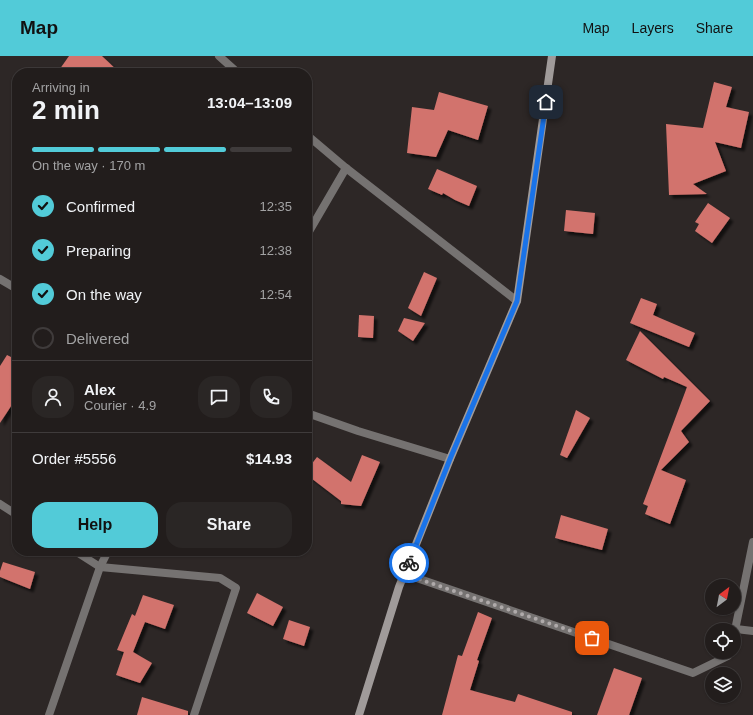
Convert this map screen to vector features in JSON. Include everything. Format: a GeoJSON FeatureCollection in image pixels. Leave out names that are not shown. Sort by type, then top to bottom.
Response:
{"type":"FeatureCollection","features":[{"type":"Feature","properties":{"kind":"street"},"geometry":{"type":"LineString","coordinates":[[219,56],[232,68]]}},
{"type":"Feature","properties":{"kind":"street"},"geometry":{"type":"LineString","coordinates":[[359,715],[404,574],[450,459],[517,301],[552,56]]}},
{"type":"Feature","properties":{"kind":"street"},"geometry":{"type":"LineString","coordinates":[[312,140],[517,301]]}},
{"type":"Feature","properties":{"kind":"street"},"geometry":{"type":"LineString","coordinates":[[312,226],[346,168]]}},
{"type":"Feature","properties":{"kind":"street"},"geometry":{"type":"LineString","coordinates":[[0,279],[12,286]]}},
{"type":"Feature","properties":{"kind":"street"},"geometry":{"type":"LineString","coordinates":[[312,414],[358,431],[450,459]]}},
{"type":"Feature","properties":{"kind":"street"},"geometry":{"type":"LineString","coordinates":[[0,504],[12,512]]}},
{"type":"Feature","properties":{"kind":"street"},"geometry":{"type":"LineString","coordinates":[[737,623],[753,542]]}},
{"type":"Feature","properties":{"kind":"street"},"geometry":{"type":"LineString","coordinates":[[83,556],[100,567],[220,578],[236,588],[194,715]]}},
{"type":"Feature","properties":{"kind":"street"},"geometry":{"type":"LineString","coordinates":[[49,715],[100,567],[106,556]]}},
{"type":"Feature","properties":{"kind":"street"},"geometry":{"type":"LineString","coordinates":[[404,574],[693,673],[722,659]]}},
{"type":"Feature","properties":{"kind":"street"},"geometry":{"type":"LineString","coordinates":[[741,632],[753,631]]}},
{"type":"Feature","properties":{"kind":"building"},"geometry":{"type":"Polygon","coordinates":[[[69,56],[102,56],[115,68],[61,68],[69,56]]]}},
{"type":"Feature","properties":{"kind":"building"},"geometry":{"type":"Polygon","coordinates":[[[714,82],[732,87],[726,107],[749,112],[741,148],[715,142],[726,171],[693,184],[707,194],[669,195],[666,124],[703,128],[714,82]]]}},
{"type":"Feature","properties":{"kind":"building"},"geometry":{"type":"Polygon","coordinates":[[[439,92],[488,106],[478,140],[448,130],[436,157],[407,153],[412,107],[434,110],[439,92]]]}},
{"type":"Feature","properties":{"kind":"building"},"geometry":{"type":"Polygon","coordinates":[[[437,169],[477,186],[469,206],[443,193],[442,195],[428,189],[437,169]]]}},
{"type":"Feature","properties":{"kind":"building"},"geometry":{"type":"Polygon","coordinates":[[[708,203],[730,218],[712,243],[695,231],[699,224],[695,222],[708,203]]]}},
{"type":"Feature","properties":{"kind":"building"},"geometry":{"type":"Polygon","coordinates":[[[566,210],[595,213],[593,234],[564,231],[566,210]]]}},
{"type":"Feature","properties":{"kind":"building"},"geometry":{"type":"Polygon","coordinates":[[[424,272],[437,278],[421,316],[408,308],[424,272]]]}},
{"type":"Feature","properties":{"kind":"building"},"geometry":{"type":"Polygon","coordinates":[[[641,298],[657,304],[653,315],[695,333],[689,347],[630,323],[641,298]]]}},
{"type":"Feature","properties":{"kind":"building"},"geometry":{"type":"Polygon","coordinates":[[[359,315],[374,316],[373,338],[358,337],[359,315]]]}},
{"type":"Feature","properties":{"kind":"building"},"geometry":{"type":"Polygon","coordinates":[[[404,318],[425,323],[413,341],[398,331],[404,318]]]}},
{"type":"Feature","properties":{"kind":"building"},"geometry":{"type":"Polygon","coordinates":[[[640,331],[710,401],[681,431],[689,442],[661,470],[686,480],[670,524],[645,514],[648,506],[643,504],[687,387],[664,377],[663,379],[626,360],[640,331]]]}},
{"type":"Feature","properties":{"kind":"building"},"geometry":{"type":"Polygon","coordinates":[[[7,355],[12,358],[12,405],[0,423],[0,366],[7,355]]]}},
{"type":"Feature","properties":{"kind":"building"},"geometry":{"type":"Polygon","coordinates":[[[576,410],[590,418],[567,458],[560,455],[576,410]]]}},
{"type":"Feature","properties":{"kind":"building"},"geometry":{"type":"Polygon","coordinates":[[[362,455],[380,462],[361,506],[341,504],[341,501],[312,479],[312,464],[317,457],[351,482],[362,455]]]}},
{"type":"Feature","properties":{"kind":"building"},"geometry":{"type":"Polygon","coordinates":[[[561,515],[608,529],[602,550],[555,538],[561,515]]]}},
{"type":"Feature","properties":{"kind":"building"},"geometry":{"type":"Polygon","coordinates":[[[3,562],[35,572],[30,589],[0,577],[3,562]]]}},
{"type":"Feature","properties":{"kind":"building"},"geometry":{"type":"Polygon","coordinates":[[[257,593],[283,607],[273,626],[247,613],[257,593]]]}},
{"type":"Feature","properties":{"kind":"building"},"geometry":{"type":"Polygon","coordinates":[[[143,595],[174,605],[165,629],[145,622],[133,652],[152,663],[140,683],[116,675],[124,652],[117,650],[132,614],[135,616],[143,595]]]}},
{"type":"Feature","properties":{"kind":"building"},"geometry":{"type":"Polygon","coordinates":[[[478,612],[492,618],[477,660],[479,661],[470,690],[515,702],[518,694],[572,712],[572,715],[442,715],[458,655],[462,656],[478,612]]]}},
{"type":"Feature","properties":{"kind":"building"},"geometry":{"type":"Polygon","coordinates":[[[289,620],[310,627],[304,646],[283,639],[289,620]]]}},
{"type":"Feature","properties":{"kind":"building"},"geometry":{"type":"Polygon","coordinates":[[[614,668],[642,678],[629,715],[597,715],[614,668]]]}},
{"type":"Feature","properties":{"kind":"building"},"geometry":{"type":"Polygon","coordinates":[[[142,697],[188,711],[188,715],[137,715],[142,697]]]}},
{"type":"Feature","properties":{"kind":"way so far"},"geometry":{"type":"LineString","coordinates":[[409,563],[404,574],[592,638]]}},
{"type":"Feature","properties":{"kind":"route"},"geometry":{"type":"LineString","coordinates":[[409,563],[450,459],[517,301],[546,102]]}}]}
